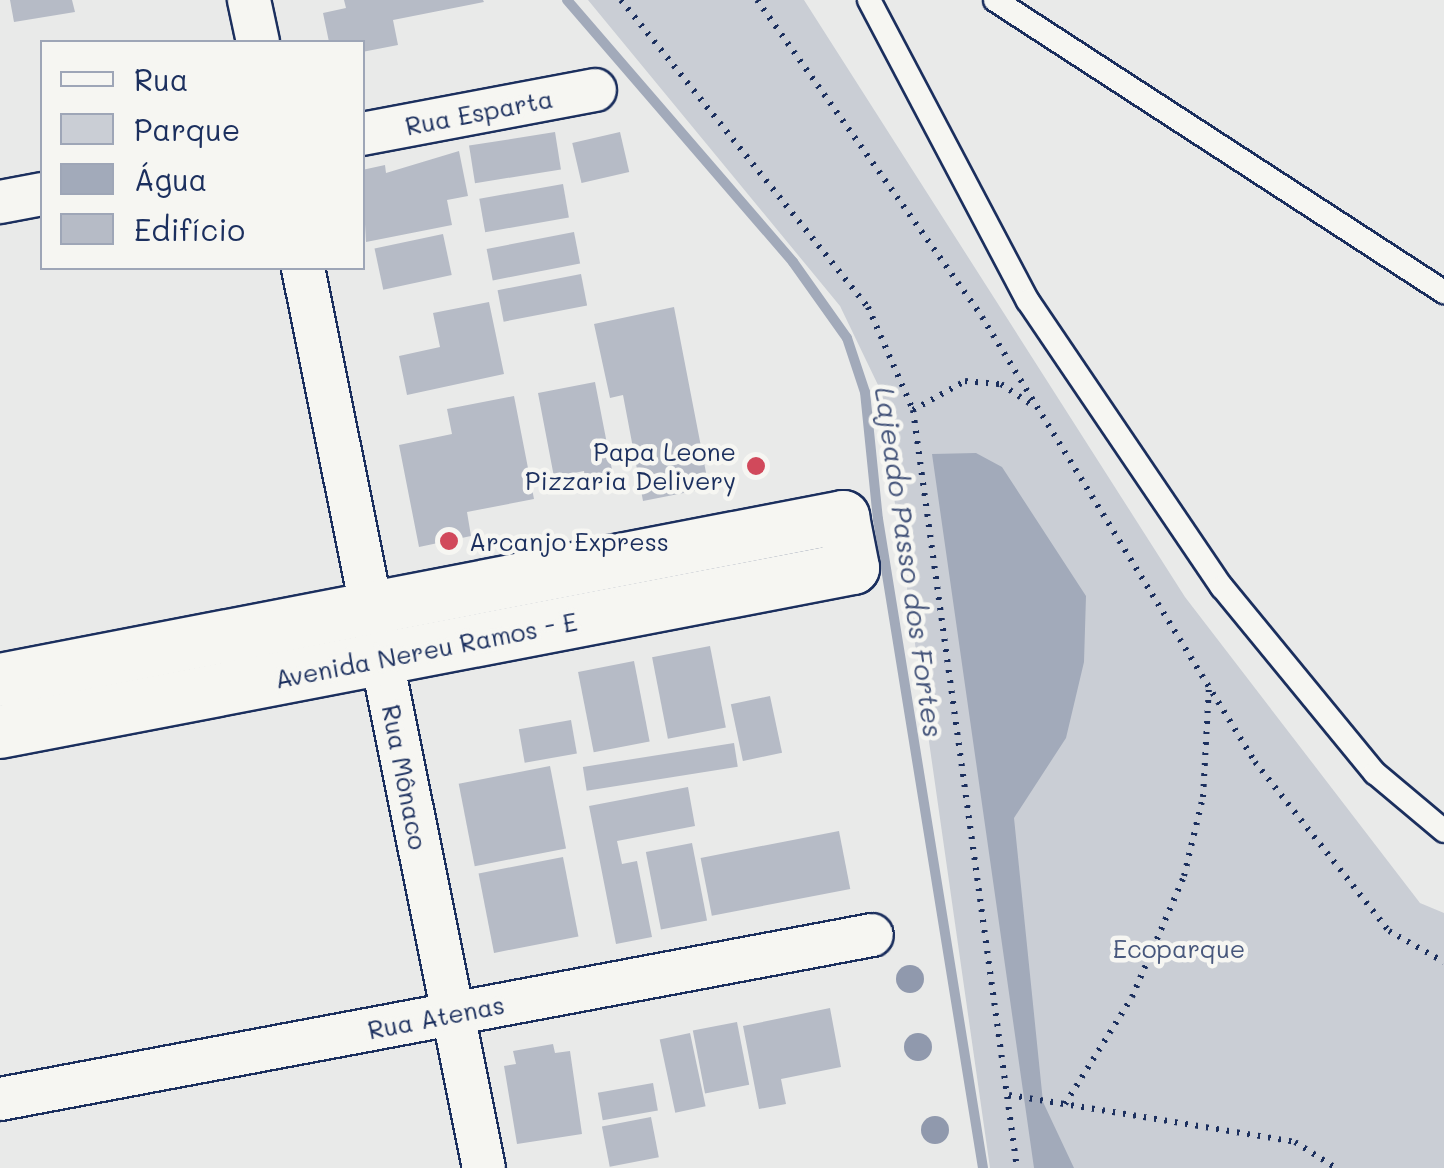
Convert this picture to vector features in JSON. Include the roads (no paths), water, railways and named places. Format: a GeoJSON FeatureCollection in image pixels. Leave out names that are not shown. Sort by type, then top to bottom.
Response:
{"type":"FeatureCollection","features":[{"type":"Feature","properties":{"kind":"street"},"geometry":{"type":"LineString","coordinates":[[249,0],[258,40]]}},
{"type":"Feature","properties":{"kind":"street","name":"Rua Esparta"},"geometry":{"type":"LineString","coordinates":[[365,133],[595,90]]}},
{"type":"Feature","properties":{"kind":"street"},"geometry":{"type":"LineString","coordinates":[[0,202],[40,194]]}},
{"type":"Feature","properties":{"kind":"street","name":"Rua Mônaco"},"geometry":{"type":"LineString","coordinates":[[303,270],[484,1168]]}},
{"type":"Feature","properties":{"kind":"street","name":"Avenida Nereu Ramos - E"},"geometry":{"type":"LineString","coordinates":[[0,680],[843,517],[853,568],[0,732]]}},
{"type":"Feature","properties":{"kind":"street"},"geometry":{"type":"LineString","coordinates":[[593,565],[603,616]]}},
{"type":"Feature","properties":{"kind":"street"},"geometry":{"type":"LineString","coordinates":[[106,660],[115,710]]}},
{"type":"Feature","properties":{"kind":"street","name":"Rua Atenas"},"geometry":{"type":"LineString","coordinates":[[0,1099],[872,936]]}},
{"type":"Feature","properties":{"kind":"lane"},"geometry":{"type":"LineString","coordinates":[[869,0],[1028,301],[1222,587],[1375,773],[1444,831]]}},
{"type":"Feature","properties":{"kind":"lane"},"geometry":{"type":"LineString","coordinates":[[995,0],[1444,292]]}},
{"type":"Feature","properties":{"kind":"water"},"geometry":{"type":"Polygon","coordinates":[[[976,453],[1002,467],[1086,596],[1084,662],[1066,738],[1014,818],[1043,1102],[1074,1168],[1034,1168],[932,454],[976,453]]]}},
{"type":"Feature","properties":{"kind":"waterway","name":"Lajeado Passo dos Fortes"},"geometry":{"type":"LineString","coordinates":[[567,0],[793,262],[847,338],[865,392],[878,519],[983,1168]]}},
{"type":"Feature","properties":{"kind":"place","name":"Papa Leone Pizzaria Delivery"},"geometry":{"type":"Point","coordinates":[756,466]}},
{"type":"Feature","properties":{"kind":"place","name":"Arcanjo Express"},"geometry":{"type":"Point","coordinates":[449,541]}},
{"type":"Feature","properties":{"kind":"park label","name":"Ecoparque"},"geometry":{"type":"Point","coordinates":[1179,948]}}]}
